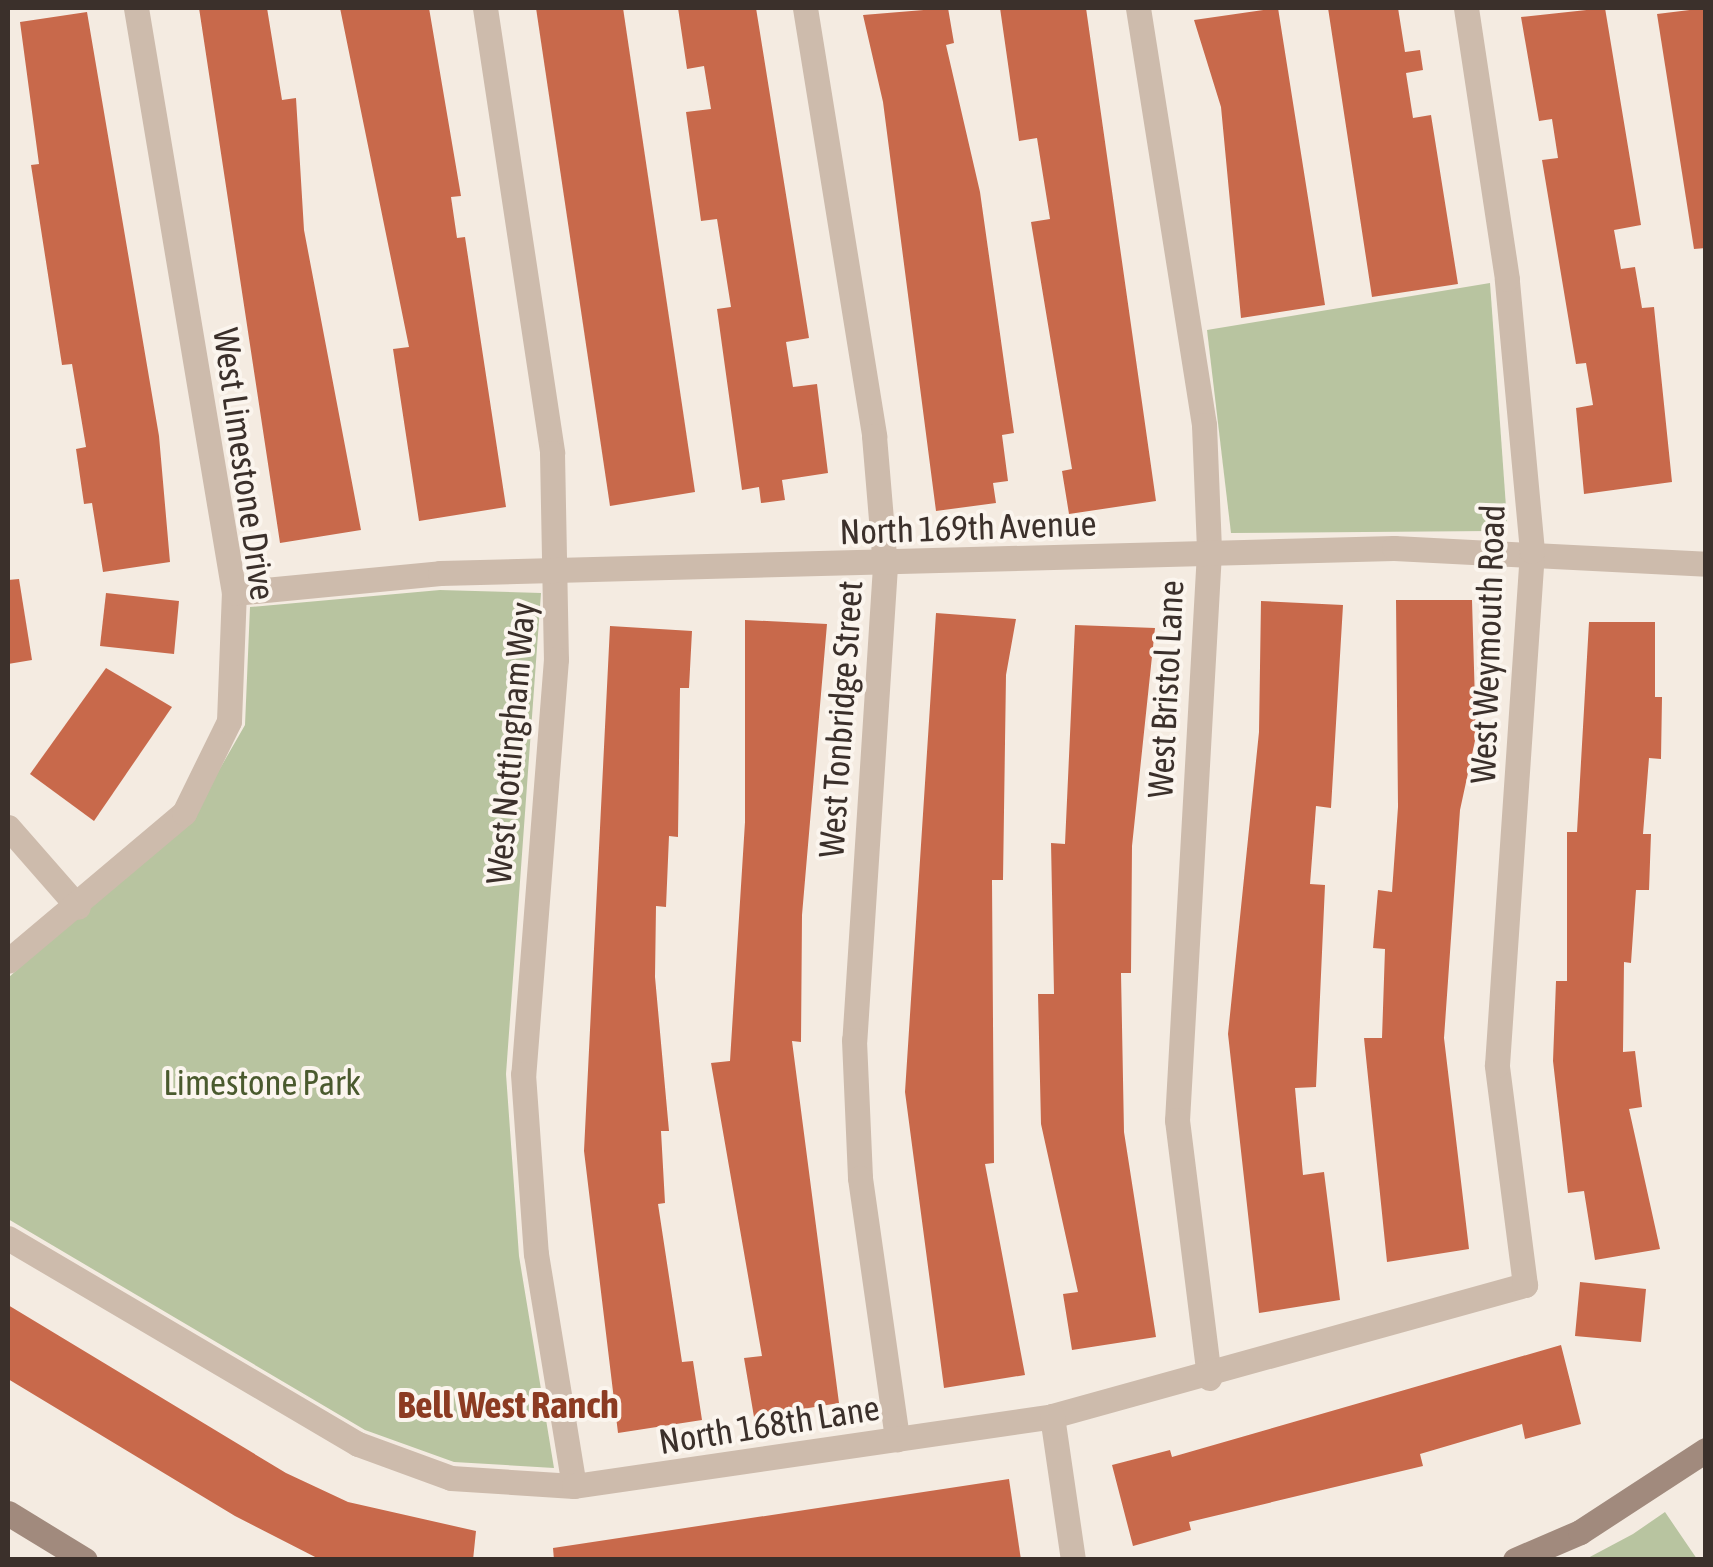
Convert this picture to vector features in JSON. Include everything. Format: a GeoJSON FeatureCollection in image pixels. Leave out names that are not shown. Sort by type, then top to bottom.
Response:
{"type":"FeatureCollection","features":[{"type":"Feature","properties":{"kind":"street","name":"West Limestone Drive"},"geometry":{"type":"LineString","coordinates":[[8,961],[78,907],[184,813],[210,767],[229,720],[234,593],[136,8]]}},
{"type":"Feature","properties":{"kind":"street","name":"West Nottingham Way"},"geometry":{"type":"LineString","coordinates":[[484,8],[552,453],[558,577],[523,1074],[536,1254],[574,1486]]}},
{"type":"Feature","properties":{"kind":"street","name":"West Tonbridge Street"},"geometry":{"type":"LineString","coordinates":[[805,8],[874,436],[885,566],[854,1040],[860,1178],[898,1439]]}},
{"type":"Feature","properties":{"kind":"street","name":"West Bristol Lane"},"geometry":{"type":"LineString","coordinates":[[1138,8],[1194,332],[1208,552],[1177,1120],[1209,1378]]}},
{"type":"Feature","properties":{"kind":"street","name":"West Weymouth Road"},"geometry":{"type":"LineString","coordinates":[[1466,8],[1507,280],[1532,551],[1497,1065],[1526,1285]]}},
{"type":"Feature","properties":{"kind":"street","name":"North 169th Avenue"},"geometry":{"type":"LineString","coordinates":[[234,593],[440,573],[558,577],[1208,552],[1532,551],[1706,564]]}},
{"type":"Feature","properties":{"kind":"street"},"geometry":{"type":"LineString","coordinates":[[8,827],[78,907]]}},
{"type":"Feature","properties":{"kind":"street","name":"North 168th Lane"},"geometry":{"type":"LineString","coordinates":[[8,1238],[358,1444],[450,1478],[574,1486],[1052,1416],[1209,1378],[1526,1285]]}},
{"type":"Feature","properties":{"kind":"street"},"geometry":{"type":"LineString","coordinates":[[1052,1416],[1073,1560]]}},
{"type":"Feature","properties":{"kind":"street"},"geometry":{"type":"LineString","coordinates":[[1515,1560],[1622,1508],[1706,1450]]}},
{"type":"Feature","properties":{"kind":"street"},"geometry":{"type":"LineString","coordinates":[[8,1514],[85,1560]]}},
{"type":"Feature","properties":{"kind":"green space"},"geometry":{"type":"Polygon","coordinates":[[[1490,283],[1507,521],[1491,531],[1231,533],[1207,330],[1490,283]]]}},
{"type":"Feature","properties":{"kind":"green space","name":"Limestone Park"},"geometry":{"type":"Polygon","coordinates":[[[440,590],[541,593],[506,1074],[519,1256],[554,1468],[454,1462],[365,1430],[8,1219],[8,978],[199,805],[245,725],[250,607],[440,590]]]}},
{"type":"Feature","properties":{"kind":"green space"},"geometry":{"type":"Polygon","coordinates":[[[1665,1512],[1697,1559],[1586,1559],[1633,1534],[1665,1512]]]}},
{"type":"Feature","properties":{"kind":"building"},"geometry":{"type":"Polygon","coordinates":[[[199,8],[267,8],[282,100],[296,98],[304,230],[361,530],[280,543],[199,8]]]}},
{"type":"Feature","properties":{"kind":"building"},"geometry":{"type":"Polygon","coordinates":[[[340,8],[429,8],[461,196],[451,197],[457,238],[465,237],[506,507],[419,521],[393,349],[409,347],[340,8]]]}},
{"type":"Feature","properties":{"kind":"building"},"geometry":{"type":"Polygon","coordinates":[[[536,8],[623,8],[695,492],[610,506],[536,8]]]}},
{"type":"Feature","properties":{"kind":"building"},"geometry":{"type":"Polygon","coordinates":[[[678,8],[756,8],[809,338],[786,342],[793,387],[817,384],[828,473],[782,480],[785,500],[761,503],[759,487],[742,490],[717,309],[731,307],[717,219],[701,221],[686,112],[711,109],[704,66],[687,69],[678,8]]]}},
{"type":"Feature","properties":{"kind":"building"},"geometry":{"type":"Polygon","coordinates":[[[948,8],[954,43],[946,45],[980,192],[1014,433],[1002,435],[1008,481],[993,483],[996,503],[936,511],[883,102],[863,15],[948,8]]]}},
{"type":"Feature","properties":{"kind":"building"},"geometry":{"type":"Polygon","coordinates":[[[1000,8],[1086,8],[1156,501],[1069,514],[1062,471],[1072,469],[1031,222],[1050,219],[1037,138],[1019,141],[1000,8]]]}},
{"type":"Feature","properties":{"kind":"building"},"geometry":{"type":"Polygon","coordinates":[[[1278,8],[1325,305],[1241,318],[1221,107],[1194,20],[1278,8]]]}},
{"type":"Feature","properties":{"kind":"building"},"geometry":{"type":"Polygon","coordinates":[[[1328,8],[1398,8],[1405,52],[1420,50],[1423,70],[1406,73],[1413,118],[1431,115],[1458,284],[1372,297],[1328,8]]]}},
{"type":"Feature","properties":{"kind":"building"},"geometry":{"type":"Polygon","coordinates":[[[1605,8],[1641,225],[1614,230],[1621,269],[1635,267],[1642,308],[1654,307],[1672,482],[1584,494],[1576,408],[1593,405],[1586,363],[1576,364],[1542,160],[1558,158],[1552,119],[1539,121],[1521,17],[1605,8]]]}},
{"type":"Feature","properties":{"kind":"building"},"geometry":{"type":"Polygon","coordinates":[[[1706,8],[1706,248],[1694,249],[1657,14],[1706,8]]]}},
{"type":"Feature","properties":{"kind":"building"},"geometry":{"type":"Polygon","coordinates":[[[87,12],[159,436],[170,562],[103,572],[92,503],[84,504],[76,449],[86,447],[72,364],[62,365],[31,165],[39,164],[20,22],[87,12]]]}},
{"type":"Feature","properties":{"kind":"building"},"geometry":{"type":"Polygon","coordinates":[[[19,579],[32,660],[8,664],[8,580],[19,579]]]}},
{"type":"Feature","properties":{"kind":"building"},"geometry":{"type":"Polygon","coordinates":[[[106,593],[179,601],[174,654],[100,646],[106,593]]]}},
{"type":"Feature","properties":{"kind":"building"},"geometry":{"type":"Polygon","coordinates":[[[1396,600],[1472,600],[1476,736],[1460,810],[1444,1038],[1469,1249],[1387,1262],[1364,1038],[1382,1038],[1385,949],[1373,948],[1378,890],[1392,892],[1398,807],[1396,600]]]}},
{"type":"Feature","properties":{"kind":"building"},"geometry":{"type":"Polygon","coordinates":[[[1261,601],[1343,605],[1331,808],[1316,806],[1310,884],[1325,885],[1316,1087],[1295,1088],[1303,1175],[1324,1172],[1340,1300],[1259,1313],[1228,1034],[1259,732],[1261,601]]]}},
{"type":"Feature","properties":{"kind":"building"},"geometry":{"type":"Polygon","coordinates":[[[936,613],[1016,619],[1006,675],[1003,880],[992,880],[994,1163],[985,1164],[1025,1375],[944,1388],[905,1092],[936,613]]]}},
{"type":"Feature","properties":{"kind":"building"},"geometry":{"type":"Polygon","coordinates":[[[745,620],[827,624],[802,915],[801,1042],[792,1041],[839,1403],[754,1417],[744,1358],[762,1356],[711,1063],[730,1061],[745,822],[745,620]]]}},
{"type":"Feature","properties":{"kind":"building"},"geometry":{"type":"Polygon","coordinates":[[[1589,622],[1655,622],[1655,697],[1662,697],[1661,759],[1649,758],[1643,834],[1651,834],[1649,890],[1636,890],[1631,963],[1624,962],[1623,1052],[1635,1051],[1642,1107],[1629,1109],[1660,1249],[1595,1260],[1584,1191],[1568,1193],[1553,1061],[1556,981],[1567,981],[1567,832],[1577,832],[1589,622]]]}},
{"type":"Feature","properties":{"kind":"building"},"geometry":{"type":"Polygon","coordinates":[[[1075,625],[1155,628],[1132,846],[1131,973],[1121,973],[1124,1132],[1156,1337],[1072,1350],[1063,1294],[1078,1292],[1041,1124],[1038,994],[1054,994],[1051,843],[1065,844],[1075,625]]]}},
{"type":"Feature","properties":{"kind":"building"},"geometry":{"type":"Polygon","coordinates":[[[610,626],[692,631],[689,688],[680,688],[678,837],[669,836],[666,907],[656,906],[655,977],[669,1131],[661,1131],[665,1203],[658,1204],[682,1362],[693,1361],[702,1420],[618,1433],[584,1151],[610,626]]]}},
{"type":"Feature","properties":{"kind":"building"},"geometry":{"type":"Polygon","coordinates":[[[106,668],[172,707],[94,821],[30,774],[106,668]]]}},
{"type":"Feature","properties":{"kind":"building"},"geometry":{"type":"Polygon","coordinates":[[[1580,1282],[1646,1289],[1641,1342],[1575,1336],[1580,1282]]]}},
{"type":"Feature","properties":{"kind":"building"},"geometry":{"type":"Polygon","coordinates":[[[8,1305],[286,1473],[348,1502],[476,1531],[473,1560],[321,1560],[235,1516],[8,1379],[8,1305]]]}},
{"type":"Feature","properties":{"kind":"building"},"geometry":{"type":"Polygon","coordinates":[[[1561,1345],[1581,1424],[1525,1439],[1522,1424],[1420,1454],[1423,1466],[1189,1522],[1191,1530],[1133,1546],[1112,1465],[1170,1450],[1172,1457],[1561,1345]]]}},
{"type":"Feature","properties":{"kind":"building"},"geometry":{"type":"Polygon","coordinates":[[[1009,1479],[1021,1560],[554,1560],[553,1548],[1009,1479]]]}},
{"type":"Feature","properties":{"kind":"district","name":"Bell West Ranch"},"geometry":{"type":"Point","coordinates":[508,1405]}}]}
